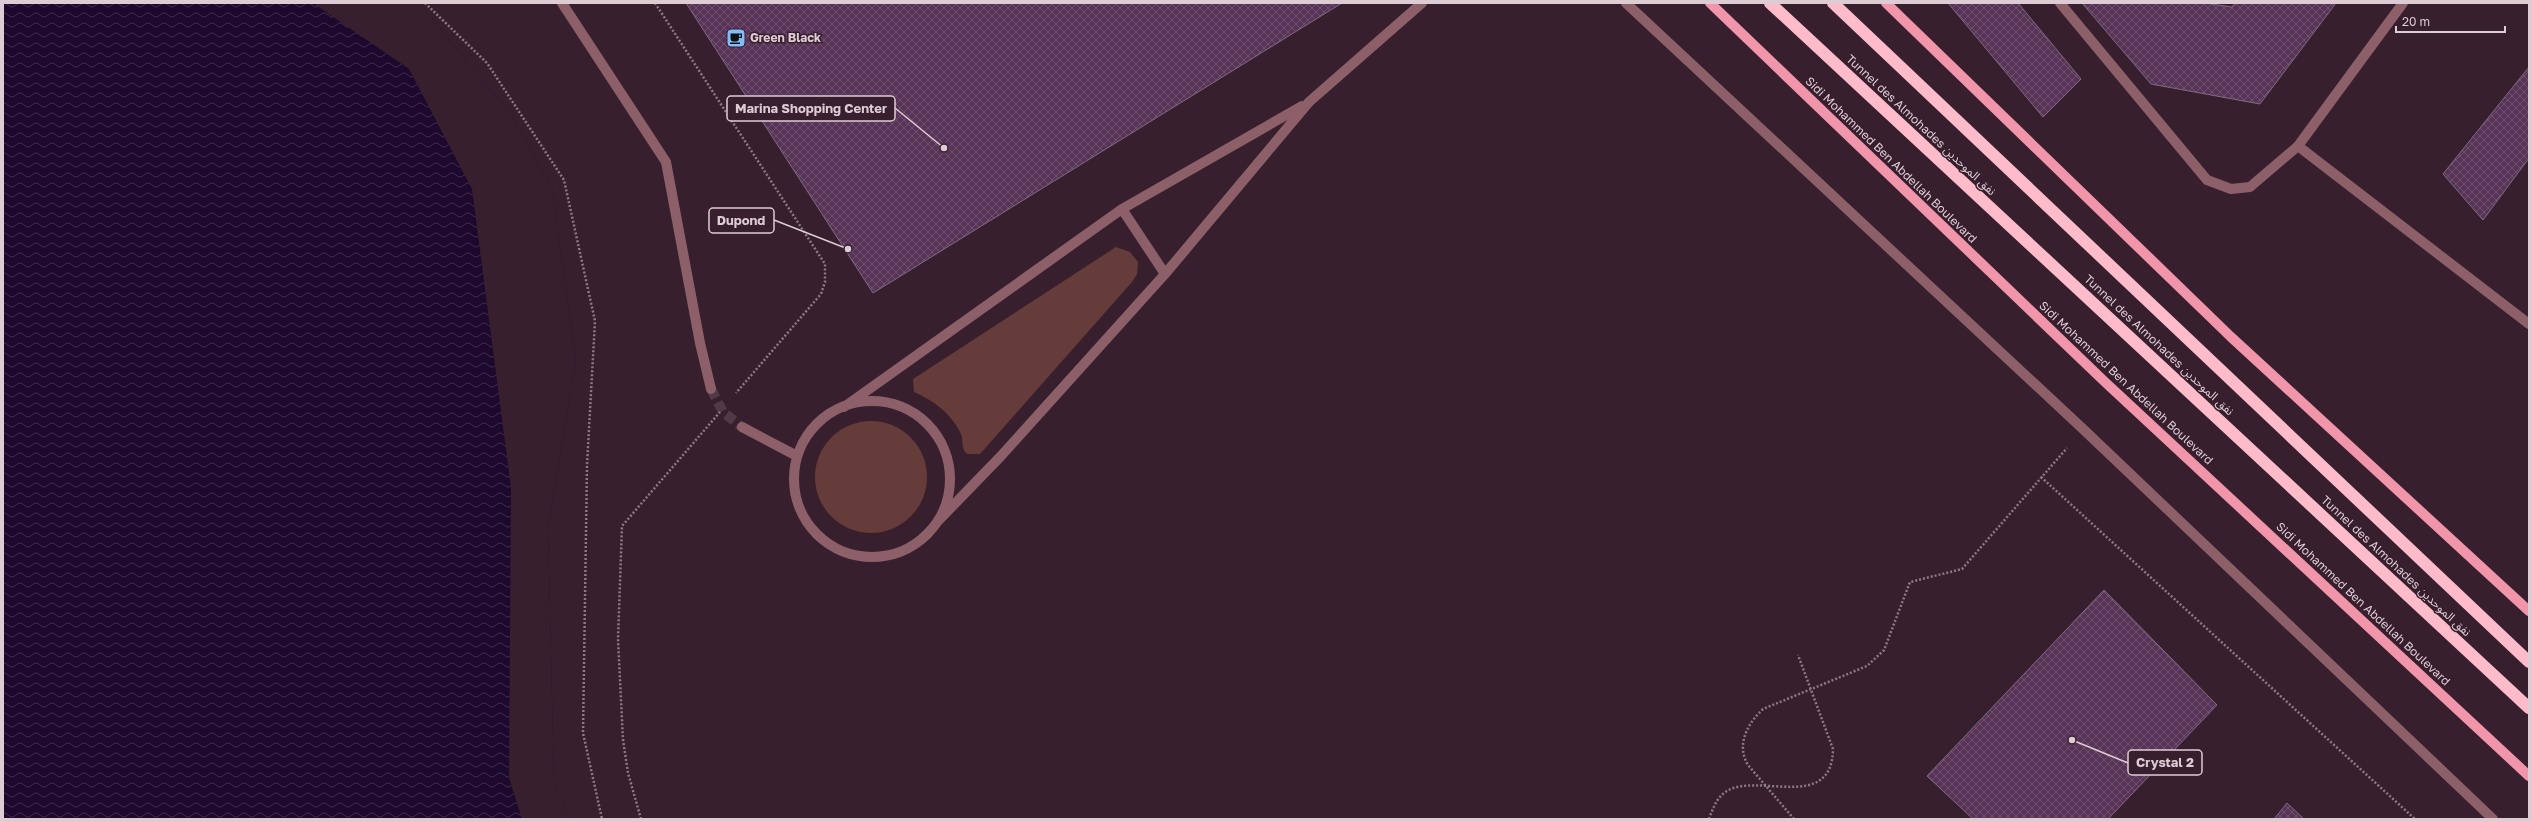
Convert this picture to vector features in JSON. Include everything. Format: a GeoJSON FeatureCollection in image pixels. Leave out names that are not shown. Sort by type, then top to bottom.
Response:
{"type":"FeatureCollection","features":[{"type":"Feature","properties":{"kind":"highway","name":"Tunnel des Almohades نفق الموحدين"},"geometry":{"type":"LineString","coordinates":[[1770,3],[2529,708]]}},
{"type":"Feature","properties":{"kind":"highway","name":"Tunnel des Almohades نفق الموحدين"},"geometry":{"type":"LineString","coordinates":[[1833,3],[2529,662]]}},
{"type":"Feature","properties":{"kind":"main road","name":"Sidi Mohammed Ben Abdellah Boulevard"},"geometry":{"type":"LineString","coordinates":[[1710,3],[2105,382],[2529,776]]}},
{"type":"Feature","properties":{"kind":"main road"},"geometry":{"type":"LineString","coordinates":[[1886,3],[2231,337],[2529,610]]}},
{"type":"Feature","properties":{"kind":"street"},"geometry":{"type":"LineString","coordinates":[[562,3],[666,162],[700,343],[711,388]]}},
{"type":"Feature","properties":{"kind":"street"},"geometry":{"type":"LineString","coordinates":[[1309,102],[1122,209],[844,406],[818,422],[805,437],[797,456],[793,476],[795,496],[802,515],[814,532],[830,545],[848,554],[869,557],[889,555],[908,548],[925,537],[938,521],[1001,456],[1165,274],[1309,102],[1422,3]]}},
{"type":"Feature","properties":{"kind":"street"},"geometry":{"type":"LineString","coordinates":[[1626,3],[2083,429],[2493,819]]}},
{"type":"Feature","properties":{"kind":"street"},"geometry":{"type":"LineString","coordinates":[[2060,3],[2207,180],[2231,189],[2250,187],[2298,146],[2403,3]]}},
{"type":"Feature","properties":{"kind":"street"},"geometry":{"type":"LineString","coordinates":[[2298,146],[2529,324]]}},
{"type":"Feature","properties":{"kind":"street"},"geometry":{"type":"LineString","coordinates":[[1122,209],[1165,274]]}},
{"type":"Feature","properties":{"kind":"street"},"geometry":{"type":"LineString","coordinates":[[844,406],[854,402],[875,401],[895,405],[914,413],[929,426],[941,443],[949,462],[950,482],[946,503],[938,521]]}},
{"type":"Feature","properties":{"kind":"street"},"geometry":{"type":"LineString","coordinates":[[742,427],[797,456]]}},
{"type":"Feature","properties":{"kind":"path"},"geometry":{"type":"LineString","coordinates":[[425,3],[487,63],[564,180],[595,320],[587,465],[583,733],[602,819]]}},
{"type":"Feature","properties":{"kind":"path"},"geometry":{"type":"LineString","coordinates":[[654,3],[825,264],[825,282],[821,294],[732,398]]}},
{"type":"Feature","properties":{"kind":"path"},"geometry":{"type":"LineString","coordinates":[[641,819],[628,773],[622,725],[618,639],[622,526],[721,410]]}},
{"type":"Feature","properties":{"kind":"path"},"geometry":{"type":"LineString","coordinates":[[1794,819],[1743,757],[1741,746],[1750,724],[1764,709],[1867,666],[1884,650],[1910,582],[1962,569],[2083,429]]}},
{"type":"Feature","properties":{"kind":"path"},"geometry":{"type":"LineString","coordinates":[[2041,477],[2415,819]]}},
{"type":"Feature","properties":{"kind":"path"},"geometry":{"type":"LineString","coordinates":[[1709,819],[1714,805],[1726,792],[1734,788],[1814,784],[1828,771],[1833,761],[1833,749],[1798,655]]}},
{"type":"Feature","properties":{"kind":"shaded area"},"geometry":{"type":"Polygon","coordinates":[[[1116,247],[1130,252],[1138,262],[1137,274],[1132,282],[980,454],[967,454],[963,446],[961,434],[953,420],[941,408],[914,392],[913,379],[1116,247]]]}},
{"type":"Feature","properties":{"kind":"shaded area"},"geometry":{"type":"Polygon","coordinates":[[[871,421],[893,425],[911,437],[923,455],[927,477],[923,499],[911,517],[893,529],[871,533],[849,529],[831,517],[819,499],[815,477],[819,455],[831,437],[849,425],[871,421]]]}},
{"type":"Feature","properties":{"kind":"water"},"geometry":{"type":"Polygon","coordinates":[[[3,3],[419,3],[509,111],[552,188],[576,361],[548,528],[554,781],[569,819],[3,819],[3,3]]]}},
{"type":"Feature","properties":{"kind":"pier"},"geometry":{"type":"Polygon","coordinates":[[[313,3],[419,3],[509,111],[552,188],[576,361],[548,528],[554,781],[569,819],[522,819],[509,778],[511,488],[472,189],[409,69],[313,3]]]}},
{"type":"Feature","properties":{"kind":"building"},"geometry":{"type":"Polygon","coordinates":[[[686,3],[1342,3],[873,293],[686,3]]]}},
{"type":"Feature","properties":{"kind":"building"},"geometry":{"type":"Polygon","coordinates":[[[1948,3],[2018,3],[2081,79],[2043,117],[1948,3]]]}},
{"type":"Feature","properties":{"kind":"building"},"geometry":{"type":"Polygon","coordinates":[[[2082,3],[2205,3],[2232,7],[2235,3],[2336,3],[2260,104],[2151,84],[2082,3]]]}},
{"type":"Feature","properties":{"kind":"building"},"geometry":{"type":"Polygon","coordinates":[[[2529,67],[2529,158],[2483,220],[2443,174],[2529,67]]]}},
{"type":"Feature","properties":{"kind":"building"},"geometry":{"type":"Polygon","coordinates":[[[2104,590],[2217,705],[2108,819],[1973,819],[1927,776],[2104,590]]]}},
{"type":"Feature","properties":{"kind":"building"},"geometry":{"type":"Polygon","coordinates":[[[2287,803],[2304,819],[2274,819],[2287,803]]]}},
{"type":"Feature","properties":{"kind":"tunnel"},"geometry":{"type":"LineString","coordinates":[[711,389],[723,412],[742,427]]}},
{"type":"Feature","properties":{"kind":"place","name":"Green Black"},"geometry":{"type":"Point","coordinates":[736,38]}},
{"type":"Feature","properties":{"kind":"place","name":"Marina Shopping Center"},"geometry":{"type":"Point","coordinates":[944,148]}},
{"type":"Feature","properties":{"kind":"place","name":"Dupond"},"geometry":{"type":"Point","coordinates":[848,249]}},
{"type":"Feature","properties":{"kind":"place","name":"Crystal 2"},"geometry":{"type":"Point","coordinates":[2072,740]}}]}
